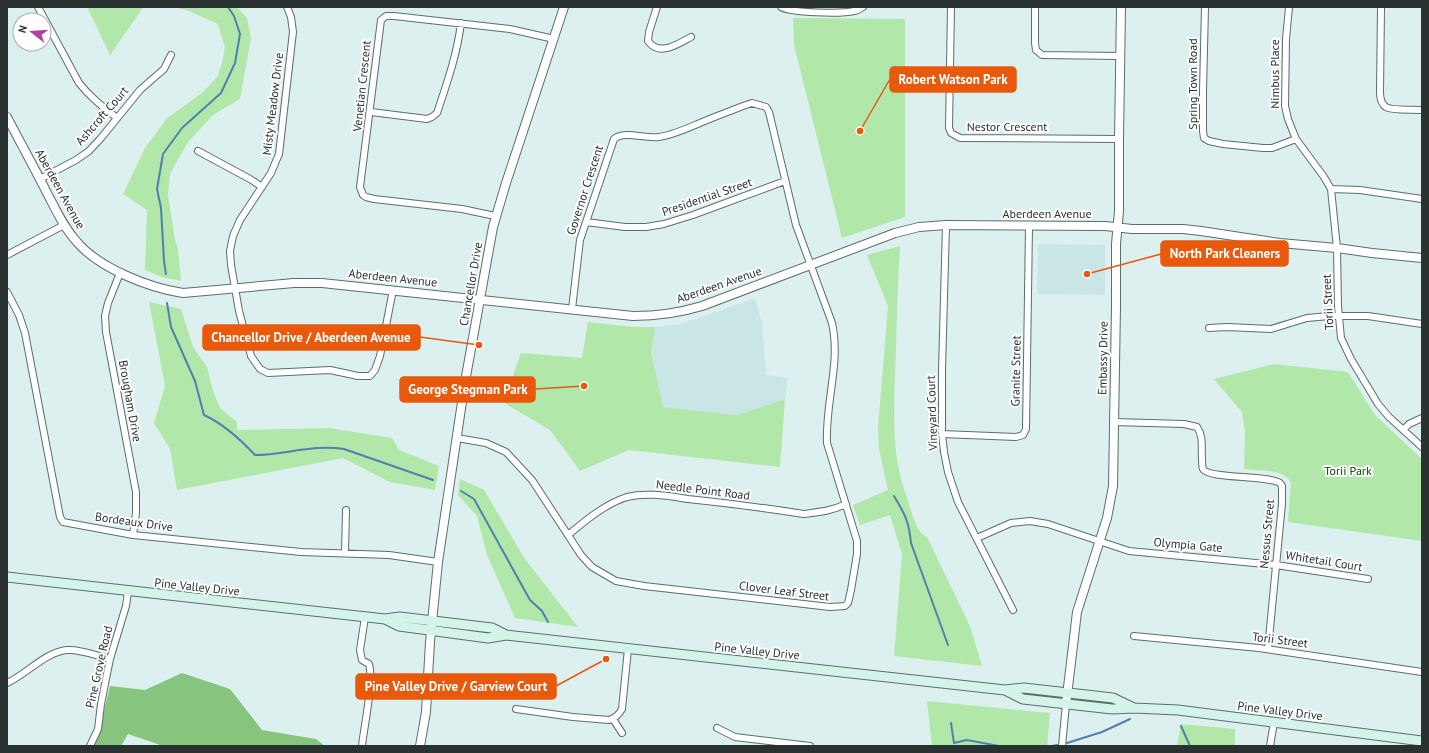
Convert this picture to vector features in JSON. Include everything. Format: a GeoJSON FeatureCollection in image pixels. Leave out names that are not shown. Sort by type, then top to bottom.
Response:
{"type":"FeatureCollection","features":[{"type":"Feature","properties":{"kind":"main road","name":"Pine Valley Drive"},"geometry":{"type":"LineString","coordinates":[[7,578],[385,619],[399,626],[492,628],[506,635],[628,649],[1005,690],[1024,688],[1113,698],[1134,708]]}},
{"type":"Feature","properties":{"kind":"main road","name":"Pine Valley Drive"},"geometry":{"type":"LineString","coordinates":[[1005,690],[1023,699],[1112,709],[1134,708],[1178,710],[1422,741]]}},
{"type":"Feature","properties":{"kind":"street"},"geometry":{"type":"LineString","coordinates":[[38,7],[79,83],[99,104],[117,118]]}},
{"type":"Feature","properties":{"kind":"street","name":"Misty Meadow Drive"},"geometry":{"type":"LineString","coordinates":[[287,7],[291,17],[293,32],[281,142],[276,163],[240,220],[233,236],[230,251],[235,289],[251,356],[260,369],[268,373],[330,370],[370,376],[376,370],[380,356],[383,334],[393,290]]}},
{"type":"Feature","properties":{"kind":"street","name":"Chancellor Drive"},"geometry":{"type":"LineString","coordinates":[[420,746],[425,719],[438,562],[457,438],[495,216],[564,7]]}},
{"type":"Feature","properties":{"kind":"street"},"geometry":{"type":"LineString","coordinates":[[657,7],[649,32],[648,41],[650,45],[660,49],[666,49],[691,37]]}},
{"type":"Feature","properties":{"kind":"street"},"geometry":{"type":"LineString","coordinates":[[781,7],[786,10],[795,11],[839,12],[856,11],[863,7]]}},
{"type":"Feature","properties":{"kind":"street","name":"Nestor Crescent"},"geometry":{"type":"LineString","coordinates":[[951,7],[950,133],[960,138],[1118,139]]}},
{"type":"Feature","properties":{"kind":"street"},"geometry":{"type":"LineString","coordinates":[[1035,7],[1036,50],[1042,55],[1120,56]]}},
{"type":"Feature","properties":{"kind":"street","name":"Embassy Drive"},"geometry":{"type":"LineString","coordinates":[[1066,704],[1078,612],[1107,518],[1111,499],[1114,422],[1116,244],[1119,211],[1118,139],[1121,7]]}},
{"type":"Feature","properties":{"kind":"street","name":"Spring Town Road"},"geometry":{"type":"LineString","coordinates":[[1205,7],[1204,138],[1209,141],[1223,144],[1263,148],[1272,148],[1296,140]]}},
{"type":"Feature","properties":{"kind":"street","name":"Nimbus Place"},"geometry":{"type":"LineString","coordinates":[[1289,7],[1286,40],[1285,106],[1288,120],[1296,140],[1324,177],[1331,189],[1337,248]]}},
{"type":"Feature","properties":{"kind":"street"},"geometry":{"type":"LineString","coordinates":[[1381,7],[1381,100],[1386,107],[1422,110]]}},
{"type":"Feature","properties":{"kind":"street","name":"Venetian Crescent"},"geometry":{"type":"LineString","coordinates":[[495,216],[462,209],[374,199],[363,195],[360,187],[371,112],[381,20],[386,16],[461,23],[510,29],[554,39]]}},
{"type":"Feature","properties":{"kind":"street"},"geometry":{"type":"LineString","coordinates":[[371,112],[427,118],[432,117],[437,113],[453,66],[461,23]]}},
{"type":"Feature","properties":{"kind":"street","name":"Ashcroft Court"},"geometry":{"type":"LineString","coordinates":[[40,179],[76,160],[89,151],[140,90],[164,69],[171,55]]}},
{"type":"Feature","properties":{"kind":"street","name":"Governor Crescent"},"geometry":{"type":"LineString","coordinates":[[572,309],[580,240],[610,146],[614,139],[618,135],[625,134],[645,138],[672,134],[752,103],[766,107],[768,112],[794,220],[810,265]]}},
{"type":"Feature","properties":{"kind":"street","name":"Aberdeen Avenue"},"geometry":{"type":"LineString","coordinates":[[7,117],[64,225],[77,243],[120,273],[168,291],[188,293],[294,283],[322,283],[634,316],[660,316],[674,314],[702,306],[895,233],[918,227],[946,225],[1105,226],[1132,229],[1201,231],[1280,243],[1422,258]]}},
{"type":"Feature","properties":{"kind":"street"},"geometry":{"type":"LineString","coordinates":[[198,152],[250,179],[262,187]]}},
{"type":"Feature","properties":{"kind":"street","name":"Presidential Street"},"geometry":{"type":"LineString","coordinates":[[586,222],[625,227],[646,227],[664,224],[693,215],[785,180]]}},
{"type":"Feature","properties":{"kind":"street"},"geometry":{"type":"LineString","coordinates":[[1331,189],[1360,190],[1422,199]]}},
{"type":"Feature","properties":{"kind":"street"},"geometry":{"type":"LineString","coordinates":[[7,255],[64,225]]}},
{"type":"Feature","properties":{"kind":"street","name":"Vineyard Court"},"geometry":{"type":"LineString","coordinates":[[946,225],[942,434],[944,452],[951,483],[958,502],[1013,610]]}},
{"type":"Feature","properties":{"kind":"street","name":"Granite Street"},"geometry":{"type":"LineString","coordinates":[[942,434],[1016,437],[1023,435],[1026,429],[1030,226]]}},
{"type":"Feature","properties":{"kind":"street","name":"Torii Street"},"geometry":{"type":"LineString","coordinates":[[1337,248],[1338,316],[1342,338],[1351,359],[1378,404],[1389,417],[1422,447]]}},
{"type":"Feature","properties":{"kind":"street","name":"Clover Leaf Street"},"geometry":{"type":"LineString","coordinates":[[457,438],[486,443],[506,452],[532,480],[581,555],[592,567],[602,574],[622,583],[840,608],[845,606],[848,602],[857,554],[854,531],[827,443],[827,428],[836,353],[834,334],[832,323],[810,265]]}},
{"type":"Feature","properties":{"kind":"street","name":"Brougham Drive"},"geometry":{"type":"LineString","coordinates":[[120,273],[108,303],[105,316],[109,347],[136,492],[136,513],[133,535]]}},
{"type":"Feature","properties":{"kind":"street","name":"Bordeaux Drive"},"geometry":{"type":"LineString","coordinates":[[7,292],[19,315],[25,333],[60,517],[63,522],[133,535],[301,552],[389,555],[438,562]]}},
{"type":"Feature","properties":{"kind":"street"},"geometry":{"type":"LineString","coordinates":[[1209,328],[1227,327],[1267,329],[1311,317],[1338,316],[1368,316],[1422,324]]}},
{"type":"Feature","properties":{"kind":"street"},"geometry":{"type":"LineString","coordinates":[[1403,430],[1409,424],[1422,418]]}},
{"type":"Feature","properties":{"kind":"street","name":"Nessus Street"},"geometry":{"type":"LineString","coordinates":[[1114,422],[1184,424],[1198,427],[1201,432],[1202,439],[1202,468],[1204,471],[1216,474],[1270,480],[1280,483],[1282,486],[1282,504],[1268,650]]}},
{"type":"Feature","properties":{"kind":"street","name":"Needle Point Road"},"geometry":{"type":"LineString","coordinates":[[568,535],[592,516],[605,508],[619,500],[637,495],[669,496],[804,514],[826,511],[846,504]]}},
{"type":"Feature","properties":{"kind":"street"},"geometry":{"type":"LineString","coordinates":[[345,553],[346,510]]}},
{"type":"Feature","properties":{"kind":"street","name":"Olympia Gate"},"geometry":{"type":"LineString","coordinates":[[977,538],[1010,523],[1030,521],[1048,524],[1129,551],[1276,565]]}},
{"type":"Feature","properties":{"kind":"street","name":"Whitetail Court"},"geometry":{"type":"LineString","coordinates":[[1276,565],[1368,579]]}},
{"type":"Feature","properties":{"kind":"street","name":"Pine Grove Road"},"geometry":{"type":"LineString","coordinates":[[90,746],[98,728],[110,659],[126,606],[128,592]]}},
{"type":"Feature","properties":{"kind":"street"},"geometry":{"type":"LineString","coordinates":[[362,746],[370,680],[369,664],[362,660],[360,650],[366,617]]}},
{"type":"Feature","properties":{"kind":"street","name":"Torii Street"},"geometry":{"type":"LineString","coordinates":[[1134,636],[1268,650],[1422,672]]}},
{"type":"Feature","properties":{"kind":"street"},"geometry":{"type":"LineString","coordinates":[[516,709],[573,717],[613,719],[620,714],[622,709],[628,649]]}},
{"type":"Feature","properties":{"kind":"street"},"geometry":{"type":"LineString","coordinates":[[7,683],[17,679],[48,656],[56,652],[72,650],[110,659]]}},
{"type":"Feature","properties":{"kind":"street"},"geometry":{"type":"LineString","coordinates":[[1062,746],[1066,704]]}},
{"type":"Feature","properties":{"kind":"street"},"geometry":{"type":"LineString","coordinates":[[613,719],[622,733]]}},
{"type":"Feature","properties":{"kind":"street"},"geometry":{"type":"LineString","coordinates":[[1270,746],[1274,722]]}},
{"type":"Feature","properties":{"kind":"street"},"geometry":{"type":"LineString","coordinates":[[717,728],[735,737],[810,746]]}},
{"type":"Feature","properties":{"kind":"shaded area"},"geometry":{"type":"Polygon","coordinates":[[[1038,244],[1105,245],[1105,295],[1037,294],[1038,244]]]}},
{"type":"Feature","properties":{"kind":"shaded area"},"geometry":{"type":"Polygon","coordinates":[[[755,298],[762,323],[766,375],[788,378],[785,399],[737,415],[662,407],[651,353],[655,327],[679,324],[755,298]]]}},
{"type":"Feature","properties":{"kind":"green space"},"geometry":{"type":"Polygon","coordinates":[[[87,7],[146,7],[143,8],[110,55],[87,7]]]}},
{"type":"Feature","properties":{"kind":"green space"},"geometry":{"type":"Polygon","coordinates":[[[175,7],[237,7],[247,18],[251,38],[240,99],[213,115],[188,142],[170,174],[168,195],[175,240],[178,249],[181,281],[162,277],[145,270],[147,210],[123,194],[145,148],[167,118],[202,93],[218,76],[222,63],[225,47],[218,24],[189,11],[175,7]]]}},
{"type":"Feature","properties":{"kind":"green space"},"geometry":{"type":"Polygon","coordinates":[[[793,18],[905,19],[905,217],[842,238],[794,45],[793,18]]]}},
{"type":"Feature","properties":{"kind":"green space"},"geometry":{"type":"Polygon","coordinates":[[[900,246],[894,404],[895,446],[898,466],[916,525],[927,537],[970,626],[982,666],[894,656],[902,554],[890,515],[860,525],[853,505],[888,490],[879,449],[878,427],[888,306],[867,255],[900,246]]]}},
{"type":"Feature","properties":{"kind":"green space"},"geometry":{"type":"Polygon","coordinates":[[[149,302],[181,309],[193,347],[207,367],[213,391],[220,408],[237,422],[237,430],[329,428],[392,438],[399,450],[439,466],[435,490],[390,482],[343,458],[177,490],[170,449],[154,423],[165,386],[149,302]]]}},
{"type":"Feature","properties":{"kind":"green space"},"geometry":{"type":"Polygon","coordinates":[[[588,322],[634,327],[655,327],[651,353],[663,407],[737,415],[785,399],[780,467],[629,450],[580,471],[550,430],[506,404],[514,372],[521,353],[582,358],[588,322]]]}},
{"type":"Feature","properties":{"kind":"green space","name":"Torii Park"},"geometry":{"type":"Polygon","coordinates":[[[1274,364],[1348,372],[1375,415],[1422,459],[1422,541],[1288,522],[1291,483],[1288,478],[1277,473],[1263,470],[1244,469],[1245,432],[1242,412],[1214,379],[1274,364]]]}},
{"type":"Feature","properties":{"kind":"green space"},"geometry":{"type":"Polygon","coordinates":[[[460,479],[484,490],[525,559],[578,627],[515,618],[487,555],[477,516],[458,495],[460,479]]]}},
{"type":"Feature","properties":{"kind":"green space"},"geometry":{"type":"Polygon","coordinates":[[[182,673],[230,689],[262,730],[316,739],[325,746],[163,746],[128,734],[121,746],[91,746],[98,735],[110,686],[145,690],[182,673]]]}},
{"type":"Feature","properties":{"kind":"green space"},"geometry":{"type":"Polygon","coordinates":[[[927,701],[1050,713],[1047,746],[932,746],[927,701]]]}},
{"type":"Feature","properties":{"kind":"green space"},"geometry":{"type":"Polygon","coordinates":[[[1181,724],[1235,729],[1235,746],[1177,746],[1181,724]]]}},
{"type":"Feature","properties":{"kind":"waterway"},"geometry":{"type":"LineString","coordinates":[[166,274],[161,208],[157,189],[163,154],[182,128],[221,93],[235,63],[240,34],[234,16],[228,7]]}},
{"type":"Feature","properties":{"kind":"waterway"},"geometry":{"type":"LineString","coordinates":[[167,303],[171,327],[195,381],[204,415],[231,432],[255,455],[322,448],[344,449],[433,480]]}},
{"type":"Feature","properties":{"kind":"waterway"},"geometry":{"type":"LineString","coordinates":[[461,491],[474,499],[530,600],[542,611],[548,622]]}},
{"type":"Feature","properties":{"kind":"waterway"},"geometry":{"type":"LineString","coordinates":[[894,496],[906,518],[911,543],[948,645]]}},
{"type":"Feature","properties":{"kind":"waterway"},"geometry":{"type":"LineString","coordinates":[[1067,743],[1102,732],[1130,719]]}},
{"type":"Feature","properties":{"kind":"waterway"},"geometry":{"type":"LineString","coordinates":[[951,723],[954,743],[967,740],[999,746]]}},
{"type":"Feature","properties":{"kind":"waterway"},"geometry":{"type":"LineString","coordinates":[[1181,726],[1190,746]]}},
{"type":"Feature","properties":{"kind":"waterway"},"geometry":{"type":"LineString","coordinates":[[1052,746],[1057,745]]}},
{"type":"Feature","properties":{"kind":"place","name":"Robert Watson Park"},"geometry":{"type":"Point","coordinates":[860,131]}},
{"type":"Feature","properties":{"kind":"place","name":"North Park Cleaners"},"geometry":{"type":"Point","coordinates":[1087,274]}},
{"type":"Feature","properties":{"kind":"place","name":"Chancellor Drive / Aberdeen Avenue"},"geometry":{"type":"Point","coordinates":[479,345]}},
{"type":"Feature","properties":{"kind":"place","name":"George Stegman Park"},"geometry":{"type":"Point","coordinates":[584,386]}},
{"type":"Feature","properties":{"kind":"place","name":"Pine Valley Drive / Garview Court"},"geometry":{"type":"Point","coordinates":[606,659]}}]}
